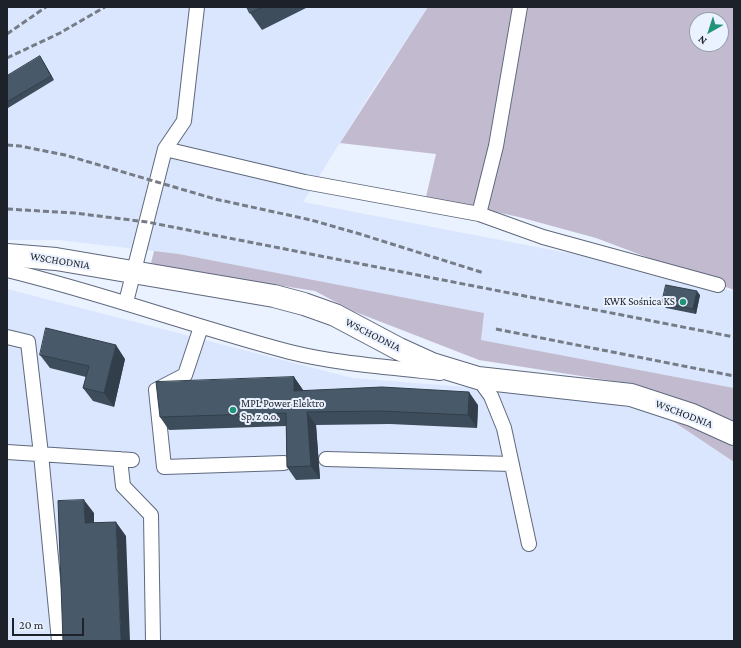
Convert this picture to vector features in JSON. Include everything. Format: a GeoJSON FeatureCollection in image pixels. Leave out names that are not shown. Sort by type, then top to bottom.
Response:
{"type":"FeatureCollection","features":[{"type":"Feature","properties":{"kind":"street","name":"WSCHODNIA"},"geometry":{"type":"LineString","coordinates":[[7,255],[56,259],[274,296],[304,304],[335,315],[399,349],[432,364],[478,378],[631,395],[692,415],[734,434]]}},
{"type":"Feature","properties":{"kind":"lane"},"geometry":{"type":"LineString","coordinates":[[126,302],[165,149],[184,121],[197,7]]}},
{"type":"Feature","properties":{"kind":"lane"},"geometry":{"type":"LineString","coordinates":[[479,214],[496,146],[520,7]]}},
{"type":"Feature","properties":{"kind":"lane"},"geometry":{"type":"LineString","coordinates":[[165,149],[305,182],[479,214],[543,237],[718,285]]}},
{"type":"Feature","properties":{"kind":"lane"},"geometry":{"type":"LineString","coordinates":[[7,270],[126,302],[290,352],[342,362],[478,378],[491,396],[504,428],[529,544]]}},
{"type":"Feature","properties":{"kind":"lane"},"geometry":{"type":"LineString","coordinates":[[202,326],[185,374],[156,390],[164,467],[284,463]]}},
{"type":"Feature","properties":{"kind":"lane"},"geometry":{"type":"LineString","coordinates":[[7,337],[28,342],[41,454],[59,641]]}},
{"type":"Feature","properties":{"kind":"lane"},"geometry":{"type":"LineString","coordinates":[[7,452],[126,459],[123,486],[151,515],[153,641]]}},
{"type":"Feature","properties":{"kind":"lane"},"geometry":{"type":"LineString","coordinates":[[326,459],[512,464]]}},
{"type":"Feature","properties":{"kind":"shaded area"},"geometry":{"type":"Polygon","coordinates":[[[7,7],[428,7],[372,91],[303,202],[583,256],[645,274],[734,291],[734,388],[480,340],[483,313],[179,254],[59,240],[7,240],[7,7]]]}},
{"type":"Feature","properties":{"kind":"shaded area"},"geometry":{"type":"Polygon","coordinates":[[[428,7],[734,7],[734,290],[596,238],[519,217],[426,197],[436,154],[340,143],[428,7]]]}},
{"type":"Feature","properties":{"kind":"shaded area"},"geometry":{"type":"Polygon","coordinates":[[[154,251],[179,254],[484,313],[481,340],[734,388],[734,425],[638,385],[479,360],[353,311],[315,291],[168,268],[151,263],[154,251]]]}},
{"type":"Feature","properties":{"kind":"shaded area"},"geometry":{"type":"Polygon","coordinates":[[[7,289],[352,378],[581,396],[665,416],[734,462],[734,641],[7,641],[7,289]]]}},
{"type":"Feature","properties":{"kind":"shaded area"},"geometry":{"type":"Polygon","coordinates":[[[665,416],[734,444],[734,462],[665,416]]]}},
{"type":"Feature","properties":{"kind":"building"},"geometry":{"type":"Polygon","coordinates":[[[247,7],[262,7],[250,13],[247,7]]]}},
{"type":"Feature","properties":{"kind":"building"},"geometry":{"type":"Polygon","coordinates":[[[40,56],[51,76],[7,102],[7,76],[40,56]]]}},
{"type":"Feature","properties":{"kind":"building","name":"KWK Sośnica KS"},"geometry":{"type":"Polygon","coordinates":[[[666,285],[697,291],[693,309],[662,303],[666,285]]]}},
{"type":"Feature","properties":{"kind":"building"},"geometry":{"type":"Polygon","coordinates":[[[46,328],[116,345],[104,393],[83,388],[89,366],[40,355],[46,328]]]}},
{"type":"Feature","properties":{"kind":"building"},"geometry":{"type":"Polygon","coordinates":[[[294,377],[294,391],[382,387],[469,392],[468,415],[381,411],[307,412],[311,466],[287,467],[286,413],[160,417],[156,382],[294,377]]]}},
{"type":"Feature","properties":{"kind":"building"},"geometry":{"type":"Polygon","coordinates":[[[84,500],[85,523],[116,522],[121,641],[63,641],[58,501],[84,500]]]}},
{"type":"Feature","properties":{"kind":"railway"},"geometry":{"type":"LineString","coordinates":[[7,34],[46,7]]}},
{"type":"Feature","properties":{"kind":"railway"},"geometry":{"type":"LineString","coordinates":[[7,58],[60,33],[105,7]]}},
{"type":"Feature","properties":{"kind":"railway"},"geometry":{"type":"LineString","coordinates":[[7,145],[20,146],[65,155],[215,199],[311,220],[484,273]]}},
{"type":"Feature","properties":{"kind":"railway"},"geometry":{"type":"LineString","coordinates":[[7,209],[74,213],[147,222],[734,337]]}},
{"type":"Feature","properties":{"kind":"railway"},"geometry":{"type":"LineString","coordinates":[[496,329],[734,376]]}},
{"type":"Feature","properties":{"kind":"place","name":"KWK Sośnica KS"},"geometry":{"type":"Point","coordinates":[683,302]}},
{"type":"Feature","properties":{"kind":"place","name":"MPL Power Elektro Sp. z o.o."},"geometry":{"type":"Point","coordinates":[233,410]}}]}
